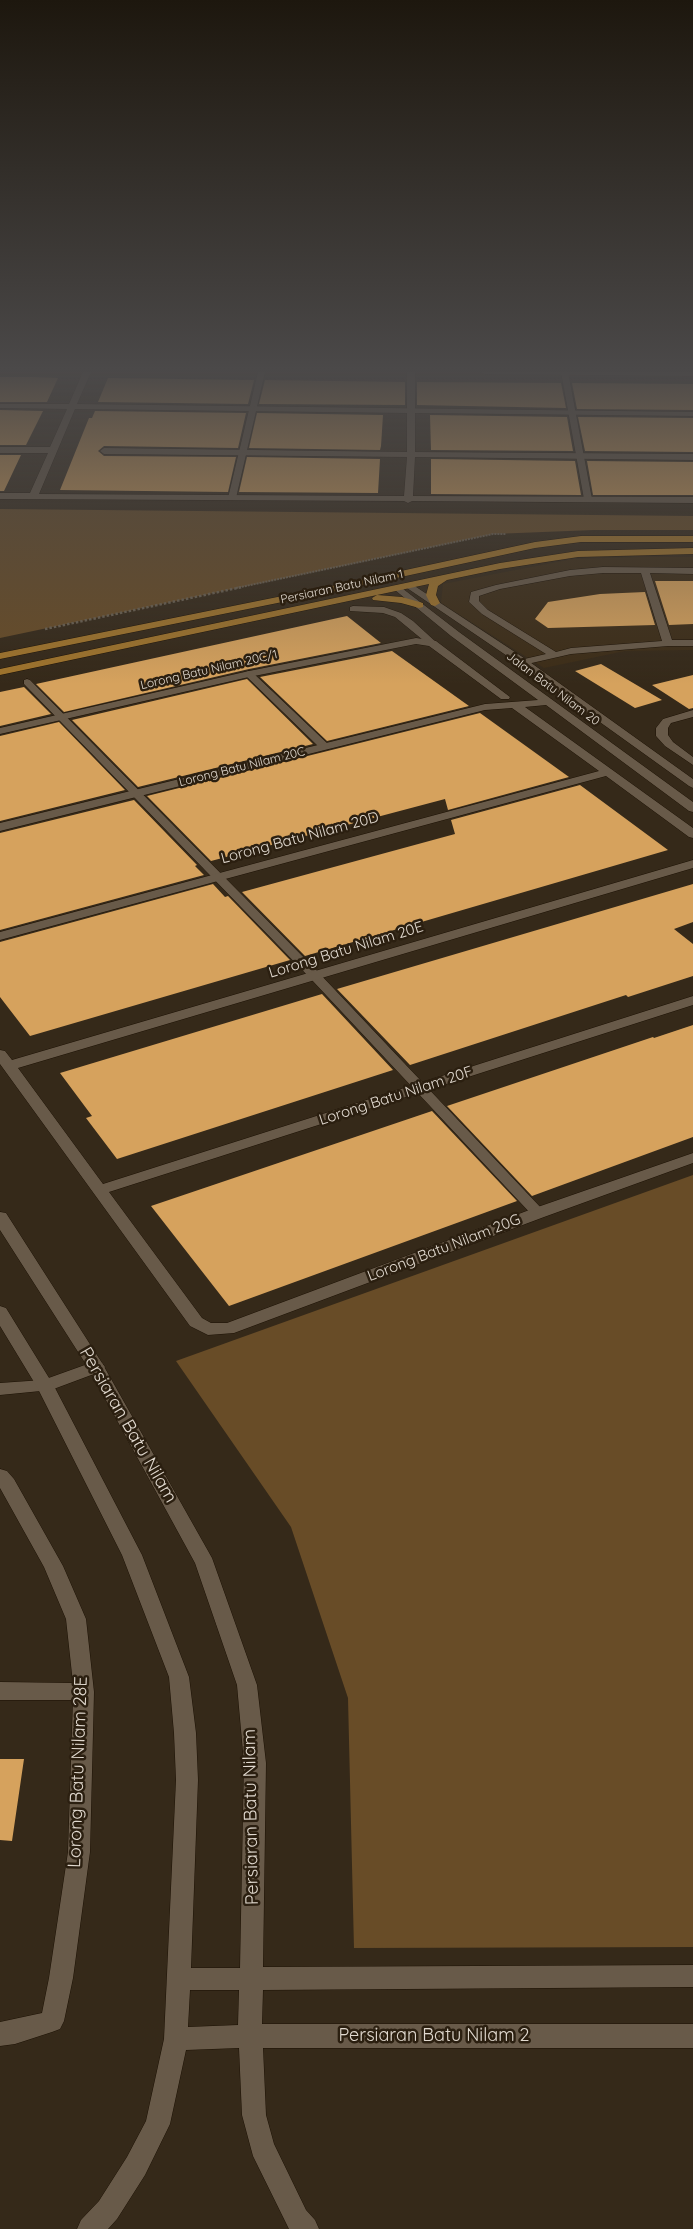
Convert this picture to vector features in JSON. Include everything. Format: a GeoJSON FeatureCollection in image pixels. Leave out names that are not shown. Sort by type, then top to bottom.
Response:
{"type":"FeatureCollection","features":[{"type":"Feature","properties":{"kind":"main road","name":"Persiaran Batu Nilam 1"},"geometry":{"type":"LineString","coordinates":[[0,656],[556,542],[581,540],[693,540]]}},
{"type":"Feature","properties":{"kind":"main road","name":"Persiaran Batu Nilam 1"},"geometry":{"type":"LineString","coordinates":[[0,672],[356,597],[398,586],[410,586],[568,555],[692,551]]}},
{"type":"Feature","properties":{"kind":"main road"},"geometry":{"type":"LineString","coordinates":[[327,590],[398,586],[450,564]]}},
{"type":"Feature","properties":{"kind":"main road"},"geometry":{"type":"LineString","coordinates":[[435,603],[431,595],[433,585],[444,578]]}},
{"type":"Feature","properties":{"kind":"main road"},"geometry":{"type":"LineString","coordinates":[[356,597],[392,599],[419,606]]}},
{"type":"Feature","properties":{"kind":"street"},"geometry":{"type":"LineString","coordinates":[[33,497],[42,476]]}},
{"type":"Feature","properties":{"kind":"street"},"geometry":{"type":"LineString","coordinates":[[408,500],[410,476]]}},
{"type":"Feature","properties":{"kind":"street"},"geometry":{"type":"LineString","coordinates":[[0,496],[408,500],[693,500]]}},
{"type":"Feature","properties":{"kind":"street","name":"Jalan Batu Nilam 20"},"geometry":{"type":"LineString","coordinates":[[398,586],[419,606],[693,808]]}},
{"type":"Feature","properties":{"kind":"street","name":"Jalan Batu Nilam 20"},"geometry":{"type":"LineString","coordinates":[[410,586],[523,662],[693,784]]}},
{"type":"Feature","properties":{"kind":"street","name":"Lorong Batu Nilam 20C/1"},"geometry":{"type":"LineString","coordinates":[[0,731],[249,674],[416,641],[428,642]]}},
{"type":"Feature","properties":{"kind":"street"},"geometry":{"type":"LineString","coordinates":[[428,642],[505,697]]}},
{"type":"Feature","properties":{"kind":"street"},"geometry":{"type":"LineString","coordinates":[[485,707],[527,686],[541,688],[582,717],[614,728]]}},
{"type":"Feature","properties":{"kind":"street"},"geometry":{"type":"LineString","coordinates":[[485,707],[548,702]]}},
{"type":"Feature","properties":{"kind":"street"},"geometry":{"type":"LineString","coordinates":[[516,705],[693,834]]}},
{"type":"Feature","properties":{"kind":"street","name":"Lorong Batu Nilam 20C"},"geometry":{"type":"LineString","coordinates":[[0,827],[485,707]]}},
{"type":"Feature","properties":{"kind":"street"},"geometry":{"type":"LineString","coordinates":[[693,713],[667,721],[662,728],[662,736],[693,762]]}},
{"type":"Feature","properties":{"kind":"street","name":"Lorong Batu Nilam 20D"},"geometry":{"type":"LineString","coordinates":[[0,936],[609,772]]}},
{"type":"Feature","properties":{"kind":"street","name":"Lorong Batu Nilam 20E"},"geometry":{"type":"LineString","coordinates":[[4,1060],[315,976],[693,864]]}},
{"type":"Feature","properties":{"kind":"street","name":"Lorong Batu Nilam 20F"},"geometry":{"type":"LineString","coordinates":[[99,1190],[693,1000]]}},
{"type":"Feature","properties":{"kind":"street"},"geometry":{"type":"LineString","coordinates":[[4,1060],[99,1190]]}},
{"type":"Feature","properties":{"kind":"street","name":"Lorong Batu Nilam 20G"},"geometry":{"type":"LineString","coordinates":[[99,1190],[196,1322],[208,1329],[228,1329],[538,1213],[693,1158]]}},
{"type":"Feature","properties":{"kind":"street","name":"Persiaran Batu Nilam"},"geometry":{"type":"LineString","coordinates":[[0,1217],[96,1367],[205,1563],[247,1685],[254,1763],[250,2036],[254,2115],[262,2147],[297,2219],[306,2229]]}},
{"type":"Feature","properties":{"kind":"street"},"geometry":{"type":"LineString","coordinates":[[0,1312],[45,1386],[132,1555],[179,1677],[186,1732],[187,1780],[176,2039],[158,2124],[131,2174],[108,2210],[90,2229]]}},
{"type":"Feature","properties":{"kind":"street"},"geometry":{"type":"LineString","coordinates":[[0,1389],[45,1386],[96,1367]]}},
{"type":"Feature","properties":{"kind":"street","name":"Lorong Batu Nilam 28E"},"geometry":{"type":"LineString","coordinates":[[0,2034],[15,2032],[52,2021],[62,1978],[79,1852],[84,1692],[76,1619],[53,1566],[4,1480]]}},
{"type":"Feature","properties":{"kind":"street"},"geometry":{"type":"LineString","coordinates":[[0,1691],[84,1692]]}},
{"type":"Feature","properties":{"kind":"street"},"geometry":{"type":"LineString","coordinates":[[180,1980],[693,1976]]}},
{"type":"Feature","properties":{"kind":"street","name":"Persiaran Batu Nilam 2"},"geometry":{"type":"LineString","coordinates":[[176,2039],[250,2036],[693,2036]]}},
{"type":"Feature","properties":{"kind":"lane"},"geometry":{"type":"LineString","coordinates":[[232,498],[237,476]]}},
{"type":"Feature","properties":{"kind":"lane"},"geometry":{"type":"LineString","coordinates":[[583,476],[588,499]]}},
{"type":"Feature","properties":{"kind":"lane"},"geometry":{"type":"LineString","coordinates":[[553,654],[485,612],[474,602],[474,594],[570,573],[604,570],[693,571]]}},
{"type":"Feature","properties":{"kind":"lane"},"geometry":{"type":"LineString","coordinates":[[645,571],[668,643]]}},
{"type":"Feature","properties":{"kind":"lane"},"geometry":{"type":"LineString","coordinates":[[353,609],[384,610],[398,615],[410,623],[428,642]]}},
{"type":"Feature","properties":{"kind":"lane"},"geometry":{"type":"LineString","coordinates":[[523,662],[553,654],[668,643],[693,643]]}},
{"type":"Feature","properties":{"kind":"lane"},"geometry":{"type":"LineString","coordinates":[[249,674],[324,747]]}},
{"type":"Feature","properties":{"kind":"lane"},"geometry":{"type":"LineString","coordinates":[[27,682],[315,976],[538,1213]]}},
{"type":"Feature","properties":{"kind":"shaded area"},"geometry":{"type":"Polygon","coordinates":[[[0,509],[693,516],[693,530],[593,530],[493,534],[0,638],[0,509]]]}},
{"type":"Feature","properties":{"kind":"shaded area"},"geometry":{"type":"Polygon","coordinates":[[[693,557],[693,650],[625,651],[544,668],[441,603],[443,584],[573,559],[693,557]]]}},
{"type":"Feature","properties":{"kind":"shaded area"},"geometry":{"type":"Polygon","coordinates":[[[693,1175],[693,1947],[354,1948],[348,1698],[291,1527],[176,1361],[693,1175]]]}},
{"type":"Feature","properties":{"kind":"building"},"geometry":{"type":"Polygon","coordinates":[[[0,476],[11,476],[4,491],[0,491],[0,476]]]}},
{"type":"Feature","properties":{"kind":"building"},"geometry":{"type":"Polygon","coordinates":[[[66,476],[232,476],[228,492],[60,490],[66,476]]]}},
{"type":"Feature","properties":{"kind":"building"},"geometry":{"type":"Polygon","coordinates":[[[243,476],[379,476],[378,493],[239,492],[243,476]]]}},
{"type":"Feature","properties":{"kind":"building"},"geometry":{"type":"Polygon","coordinates":[[[431,476],[578,476],[581,495],[431,494],[431,476]]]}},
{"type":"Feature","properties":{"kind":"building"},"geometry":{"type":"Polygon","coordinates":[[[590,476],[693,476],[693,495],[593,495],[590,476]]]}},
{"type":"Feature","properties":{"kind":"building"},"geometry":{"type":"Polygon","coordinates":[[[655,581],[693,581],[693,624],[669,625],[655,581]]]}},
{"type":"Feature","properties":{"kind":"building"},"geometry":{"type":"Polygon","coordinates":[[[645,592],[655,625],[548,628],[535,619],[548,602],[600,594],[645,592]]]}},
{"type":"Feature","properties":{"kind":"building"},"geometry":{"type":"Polygon","coordinates":[[[347,616],[381,643],[249,669],[64,712],[36,684],[347,616]]]}},
{"type":"Feature","properties":{"kind":"building"},"geometry":{"type":"Polygon","coordinates":[[[392,651],[469,706],[327,741],[260,677],[392,651]]]}},
{"type":"Feature","properties":{"kind":"building"},"geometry":{"type":"Polygon","coordinates":[[[601,664],[662,700],[635,708],[575,671],[601,664]]]}},
{"type":"Feature","properties":{"kind":"building"},"geometry":{"type":"Polygon","coordinates":[[[693,675],[693,708],[689,709],[652,685],[693,675]]]}},
{"type":"Feature","properties":{"kind":"building"},"geometry":{"type":"Polygon","coordinates":[[[247,679],[313,744],[138,787],[72,720],[247,679]]]}},
{"type":"Feature","properties":{"kind":"building"},"geometry":{"type":"Polygon","coordinates":[[[24,687],[51,714],[0,726],[0,692],[24,687]]]}},
{"type":"Feature","properties":{"kind":"building"},"geometry":{"type":"Polygon","coordinates":[[[480,713],[569,777],[448,810],[445,799],[211,861],[147,796],[480,713]]]}},
{"type":"Feature","properties":{"kind":"building"},"geometry":{"type":"Polygon","coordinates":[[[59,722],[125,790],[0,821],[0,736],[59,722]]]}},
{"type":"Feature","properties":{"kind":"building"},"geometry":{"type":"Polygon","coordinates":[[[580,785],[668,850],[305,956],[242,892],[455,834],[451,820],[580,785]]]}},
{"type":"Feature","properties":{"kind":"building"},"geometry":{"type":"Polygon","coordinates":[[[134,800],[197,865],[195,866],[204,875],[0,930],[0,833],[134,800]]]}},
{"type":"Feature","properties":{"kind":"building"},"geometry":{"type":"Polygon","coordinates":[[[213,884],[225,897],[228,896],[290,960],[30,1036],[0,997],[0,942],[213,884]]]}},
{"type":"Feature","properties":{"kind":"building"},"geometry":{"type":"Polygon","coordinates":[[[693,884],[693,922],[674,929],[693,944],[693,976],[628,997],[626,995],[410,1065],[337,989],[693,884]]]}},
{"type":"Feature","properties":{"kind":"building"},"geometry":{"type":"Polygon","coordinates":[[[322,994],[393,1070],[117,1159],[86,1118],[92,1116],[60,1073],[322,994]]]}},
{"type":"Feature","properties":{"kind":"building"},"geometry":{"type":"Polygon","coordinates":[[[693,1025],[693,1137],[532,1196],[447,1106],[653,1037],[693,1025]]]}},
{"type":"Feature","properties":{"kind":"building"},"geometry":{"type":"Polygon","coordinates":[[[432,1111],[517,1201],[229,1306],[151,1206],[432,1111]]]}},
{"type":"Feature","properties":{"kind":"building"},"geometry":{"type":"Polygon","coordinates":[[[0,1759],[24,1759],[12,1841],[0,1840],[0,1759]]]}}]}
